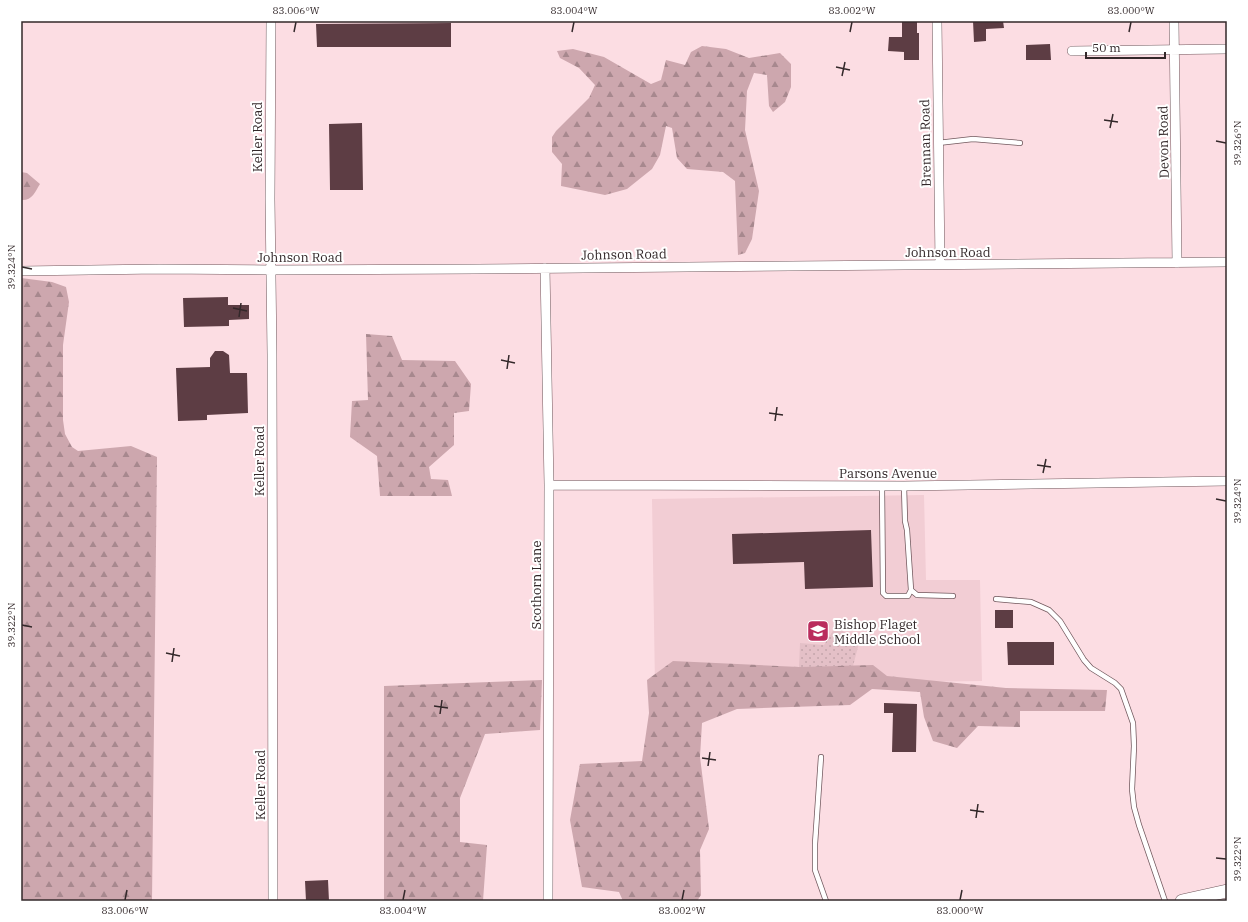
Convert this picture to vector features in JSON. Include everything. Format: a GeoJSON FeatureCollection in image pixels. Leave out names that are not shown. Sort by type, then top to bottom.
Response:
{"type":"FeatureCollection","features":[{"type":"Feature","properties":{"kind":"street","name":"Keller Road"},"geometry":{"type":"LineString","coordinates":[[271,21],[270,199],[273,901]]}},
{"type":"Feature","properties":{"kind":"street","name":"Brennan Road"},"geometry":{"type":"LineString","coordinates":[[937,21],[940,264]]}},
{"type":"Feature","properties":{"kind":"street","name":"Devon Road"},"geometry":{"type":"LineString","coordinates":[[1174,21],[1177,263]]}},
{"type":"Feature","properties":{"kind":"street"},"geometry":{"type":"LineString","coordinates":[[1072,51],[1227,49]]}},
{"type":"Feature","properties":{"kind":"street","name":"Johnson Road"},"geometry":{"type":"LineString","coordinates":[[21,271],[1227,262]]}},
{"type":"Feature","properties":{"kind":"street","name":"Scothorn Lane"},"geometry":{"type":"LineString","coordinates":[[544,268],[549,485],[548,901]]}},
{"type":"Feature","properties":{"kind":"street","name":"Parsons Avenue"},"geometry":{"type":"LineString","coordinates":[[549,485],[904,486],[1227,481]]}},
{"type":"Feature","properties":{"kind":"street"},"geometry":{"type":"LineString","coordinates":[[1182,901],[1227,891]]}},
{"type":"Feature","properties":{"kind":"lane"},"geometry":{"type":"LineString","coordinates":[[938,143],[973,139],[1020,143]]}},
{"type":"Feature","properties":{"kind":"lane"},"geometry":{"type":"LineString","coordinates":[[882,486],[883,593],[886,596],[908,596],[911,590],[907,530],[905,521],[904,486]]}},
{"type":"Feature","properties":{"kind":"lane"},"geometry":{"type":"LineString","coordinates":[[911,590],[917,595],[953,596]]}},
{"type":"Feature","properties":{"kind":"lane"},"geometry":{"type":"LineString","coordinates":[[996,599],[1031,602],[1049,610],[1060,621],[1084,660],[1091,668],[1115,683],[1121,689],[1133,723],[1134,746],[1132,789],[1134,806],[1165,901]]}},
{"type":"Feature","properties":{"kind":"lane"},"geometry":{"type":"LineString","coordinates":[[821,757],[815,844],[815,870],[826,901]]}},
{"type":"Feature","properties":{"kind":"shaded area","name":"Bishop Flaget Middle School"},"geometry":{"type":"Polygon","coordinates":[[[924,495],[926,580],[980,580],[982,681],[655,686],[652,499],[924,495]]]}},
{"type":"Feature","properties":{"kind":"shaded area"},"geometry":{"type":"Polygon","coordinates":[[[836,626],[859,643],[853,666],[799,667],[800,643],[824,645],[836,626]]]}},
{"type":"Feature","properties":{"kind":"green space"},"geometry":{"type":"Polygon","coordinates":[[[702,46],[726,49],[749,58],[780,53],[791,64],[791,87],[785,102],[773,112],[769,106],[767,75],[754,73],[747,91],[745,130],[759,191],[752,239],[745,253],[738,255],[735,181],[723,172],[687,169],[677,158],[672,128],[666,126],[660,155],[652,169],[627,189],[605,195],[561,186],[562,164],[552,152],[552,137],[556,131],[589,98],[595,85],[579,68],[560,58],[557,51],[573,49],[604,57],[651,84],[661,80],[666,60],[685,65],[691,52],[702,46]]]}},
{"type":"Feature","properties":{"kind":"green space"},"geometry":{"type":"Polygon","coordinates":[[[21,172],[27,173],[40,184],[33,195],[25,200],[21,200],[21,172]]]}},
{"type":"Feature","properties":{"kind":"green space"},"geometry":{"type":"Polygon","coordinates":[[[21,278],[52,282],[66,287],[69,302],[63,345],[63,420],[65,434],[72,447],[78,451],[131,446],[157,457],[152,901],[21,901],[21,278]]]}},
{"type":"Feature","properties":{"kind":"green space"},"geometry":{"type":"Polygon","coordinates":[[[366,334],[392,336],[402,360],[455,361],[471,384],[469,411],[454,413],[454,445],[429,467],[431,479],[448,480],[452,496],[380,496],[377,456],[350,437],[352,401],[368,400],[366,334]]]}},
{"type":"Feature","properties":{"kind":"green space"},"geometry":{"type":"Polygon","coordinates":[[[673,661],[799,667],[873,665],[887,676],[1006,688],[1107,690],[1105,711],[1020,711],[1020,727],[978,726],[957,748],[933,741],[924,717],[920,692],[872,689],[850,705],[737,709],[702,723],[700,757],[709,829],[700,850],[701,895],[697,901],[623,901],[619,892],[582,887],[570,820],[580,764],[642,761],[649,713],[647,680],[673,661]]]}},
{"type":"Feature","properties":{"kind":"green space"},"geometry":{"type":"Polygon","coordinates":[[[542,680],[540,730],[485,734],[460,798],[460,842],[487,845],[483,901],[384,901],[384,686],[542,680]]]}},
{"type":"Feature","properties":{"kind":"building"},"geometry":{"type":"Polygon","coordinates":[[[902,21],[917,21],[917,33],[919,33],[919,60],[904,60],[904,52],[888,51],[889,37],[902,37],[902,21]]]}},
{"type":"Feature","properties":{"kind":"building"},"geometry":{"type":"Polygon","coordinates":[[[973,21],[1003,21],[1004,28],[986,29],[986,41],[974,42],[973,21]]]}},
{"type":"Feature","properties":{"kind":"building"},"geometry":{"type":"Polygon","coordinates":[[[451,23],[451,47],[317,47],[316,24],[451,23]]]}},
{"type":"Feature","properties":{"kind":"building"},"geometry":{"type":"Polygon","coordinates":[[[1050,44],[1051,60],[1026,60],[1026,45],[1050,44]]]}},
{"type":"Feature","properties":{"kind":"building"},"geometry":{"type":"Polygon","coordinates":[[[362,123],[363,190],[330,190],[329,124],[362,123]]]}},
{"type":"Feature","properties":{"kind":"building"},"geometry":{"type":"Polygon","coordinates":[[[228,297],[228,305],[249,305],[249,319],[229,320],[229,326],[184,327],[183,298],[228,297]]]}},
{"type":"Feature","properties":{"kind":"building"},"geometry":{"type":"Polygon","coordinates":[[[215,351],[223,351],[229,355],[230,373],[247,373],[248,413],[207,415],[207,420],[178,421],[176,368],[210,367],[210,358],[215,351]]]}},
{"type":"Feature","properties":{"kind":"building"},"geometry":{"type":"Polygon","coordinates":[[[871,530],[873,587],[805,589],[804,562],[733,564],[732,534],[871,530]]]}},
{"type":"Feature","properties":{"kind":"building"},"geometry":{"type":"Polygon","coordinates":[[[995,610],[1013,610],[1013,628],[995,628],[995,610]]]}},
{"type":"Feature","properties":{"kind":"building"},"geometry":{"type":"Polygon","coordinates":[[[1007,642],[1054,642],[1054,665],[1008,665],[1007,642]]]}},
{"type":"Feature","properties":{"kind":"building"},"geometry":{"type":"Polygon","coordinates":[[[884,703],[917,704],[916,752],[892,752],[893,713],[884,713],[884,703]]]}},
{"type":"Feature","properties":{"kind":"building"},"geometry":{"type":"Polygon","coordinates":[[[328,880],[329,901],[306,901],[305,881],[328,880]]]}},
{"type":"Feature","properties":{"kind":"place","name":"Bishop Flaget Middle School"},"geometry":{"type":"Point","coordinates":[818,631]}}]}
